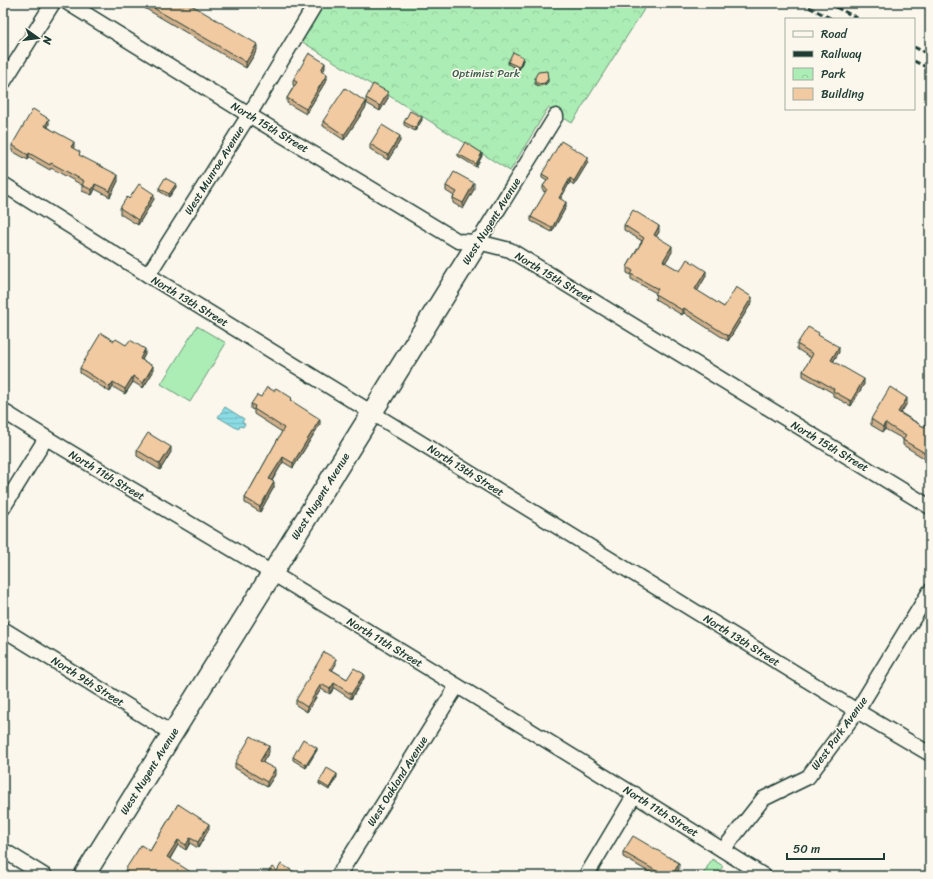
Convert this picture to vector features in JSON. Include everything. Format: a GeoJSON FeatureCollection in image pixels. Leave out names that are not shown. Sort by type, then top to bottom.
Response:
{"type":"FeatureCollection","features":[{"type":"Feature","properties":{"kind":"street"},"geometry":{"type":"LineString","coordinates":[[3,83],[53,3]]}},
{"type":"Feature","properties":{"kind":"street","name":"North 15th Street"},"geometry":{"type":"LineString","coordinates":[[68,3],[248,115],[458,241],[478,242],[510,250],[930,507]]}},
{"type":"Feature","properties":{"kind":"street","name":"West Munroe Avenue"},"geometry":{"type":"LineString","coordinates":[[148,275],[316,3]]}},
{"type":"Feature","properties":{"kind":"street","name":"West Nugent Avenue"},"geometry":{"type":"LineString","coordinates":[[84,876],[556,116]]}},
{"type":"Feature","properties":{"kind":"street","name":"North 13th Street"},"geometry":{"type":"LineString","coordinates":[[3,184],[148,275],[857,711],[930,754]]}},
{"type":"Feature","properties":{"kind":"street","name":"North 11th Street"},"geometry":{"type":"LineString","coordinates":[[3,411],[635,794],[764,876]]}},
{"type":"Feature","properties":{"kind":"street"},"geometry":{"type":"LineString","coordinates":[[3,508],[46,438]]}},
{"type":"Feature","properties":{"kind":"street","name":"West Park Avenue"},"geometry":{"type":"LineString","coordinates":[[723,850],[763,799],[808,776],[857,711],[930,591]]}},
{"type":"Feature","properties":{"kind":"street","name":"North 9th Street"},"geometry":{"type":"LineString","coordinates":[[3,629],[173,734]]}},
{"type":"Feature","properties":{"kind":"street","name":"West Oakland Avenue"},"geometry":{"type":"LineString","coordinates":[[338,876],[457,686]]}},
{"type":"Feature","properties":{"kind":"street"},"geometry":{"type":"LineString","coordinates":[[586,876],[635,794]]}},
{"type":"Feature","properties":{"kind":"street"},"geometry":{"type":"LineString","coordinates":[[3,850],[46,876]]}},
{"type":"Feature","properties":{"kind":"green space","name":"Optimist Park"},"geometry":{"type":"Polygon","coordinates":[[[324,3],[648,3],[572,123],[548,108],[510,171],[301,41],[324,3]]]}},
{"type":"Feature","properties":{"kind":"green space"},"geometry":{"type":"Polygon","coordinates":[[[197,326],[226,343],[190,402],[161,384],[197,326]]]}},
{"type":"Feature","properties":{"kind":"green space"},"geometry":{"type":"Polygon","coordinates":[[[712,859],[723,866],[717,876],[702,876],[712,859]]]}},
{"type":"Feature","properties":{"kind":"water"},"geometry":{"type":"Polygon","coordinates":[[[225,407],[244,419],[242,422],[245,424],[243,427],[240,426],[238,429],[218,417],[225,407]]]}},
{"type":"Feature","properties":{"kind":"building"},"geometry":{"type":"Polygon","coordinates":[[[145,3],[188,3],[257,44],[246,62],[145,3]]]}},
{"type":"Feature","properties":{"kind":"building"},"geometry":{"type":"Polygon","coordinates":[[[513,52],[523,57],[519,67],[508,62],[513,52]]]}},
{"type":"Feature","properties":{"kind":"building"},"geometry":{"type":"Polygon","coordinates":[[[309,53],[325,63],[321,70],[327,74],[306,109],[287,98],[297,82],[293,80],[309,53]]]}},
{"type":"Feature","properties":{"kind":"building"},"geometry":{"type":"Polygon","coordinates":[[[547,71],[548,79],[545,83],[539,84],[535,81],[535,77],[538,72],[547,71]]]}},
{"type":"Feature","properties":{"kind":"building"},"geometry":{"type":"Polygon","coordinates":[[[373,84],[388,92],[380,106],[366,98],[373,84]]]}},
{"type":"Feature","properties":{"kind":"building"},"geometry":{"type":"Polygon","coordinates":[[[345,88],[366,102],[344,135],[323,121],[345,88]]]}},
{"type":"Feature","properties":{"kind":"building"},"geometry":{"type":"Polygon","coordinates":[[[33,109],[49,119],[45,126],[74,142],[71,147],[80,152],[79,155],[118,175],[110,191],[95,184],[92,190],[82,185],[84,181],[51,163],[50,165],[29,153],[28,155],[12,145],[33,109]]]}},
{"type":"Feature","properties":{"kind":"building"},"geometry":{"type":"Polygon","coordinates":[[[410,111],[422,117],[415,128],[404,122],[410,111]]]}},
{"type":"Feature","properties":{"kind":"building"},"geometry":{"type":"Polygon","coordinates":[[[382,125],[400,136],[388,155],[370,144],[382,125]]]}},
{"type":"Feature","properties":{"kind":"building"},"geometry":{"type":"Polygon","coordinates":[[[561,141],[588,157],[574,181],[570,178],[559,198],[566,202],[552,228],[531,217],[547,189],[543,186],[549,178],[542,174],[561,141]]]}},
{"type":"Feature","properties":{"kind":"building"},"geometry":{"type":"Polygon","coordinates":[[[465,142],[482,153],[476,164],[458,154],[465,142]]]}},
{"type":"Feature","properties":{"kind":"building"},"geometry":{"type":"Polygon","coordinates":[[[454,172],[474,183],[463,203],[453,198],[457,192],[446,186],[454,172]]]}},
{"type":"Feature","properties":{"kind":"building"},"geometry":{"type":"Polygon","coordinates":[[[165,178],[176,184],[169,194],[159,188],[165,178]]]}},
{"type":"Feature","properties":{"kind":"building"},"geometry":{"type":"Polygon","coordinates":[[[139,184],[154,194],[138,220],[120,208],[127,197],[129,199],[139,184]]]}},
{"type":"Feature","properties":{"kind":"building"},"geometry":{"type":"Polygon","coordinates":[[[633,210],[659,226],[654,235],[672,246],[663,261],[680,271],[687,259],[706,271],[695,289],[724,307],[736,287],[752,297],[728,336],[684,308],[682,310],[655,294],[658,289],[631,274],[633,271],[627,267],[644,238],[624,225],[633,210]]]}},
{"type":"Feature","properties":{"kind":"building"},"geometry":{"type":"Polygon","coordinates":[[[808,327],[819,333],[818,335],[839,347],[831,360],[864,379],[851,401],[803,371],[813,354],[797,344],[808,327]]]}},
{"type":"Feature","properties":{"kind":"building"},"geometry":{"type":"Polygon","coordinates":[[[101,333],[114,341],[116,339],[126,345],[130,340],[145,349],[140,359],[153,366],[143,383],[133,376],[125,389],[113,382],[110,387],[80,368],[101,333]]]}},
{"type":"Feature","properties":{"kind":"building"},"geometry":{"type":"Polygon","coordinates":[[[267,387],[274,391],[276,388],[292,398],[290,400],[320,419],[293,463],[283,457],[269,479],[274,482],[260,507],[245,498],[284,428],[254,409],[255,406],[251,404],[257,395],[261,397],[267,387]]]}},
{"type":"Feature","properties":{"kind":"building"},"geometry":{"type":"Polygon","coordinates":[[[890,387],[907,398],[898,412],[924,427],[926,424],[930,427],[930,456],[903,440],[906,436],[885,423],[883,427],[871,419],[890,387]]]}},
{"type":"Feature","properties":{"kind":"building"},"geometry":{"type":"Polygon","coordinates":[[[148,433],[171,447],[160,464],[137,450],[148,433]]]}},
{"type":"Feature","properties":{"kind":"building"},"geometry":{"type":"Polygon","coordinates":[[[324,652],[336,659],[330,669],[347,679],[354,668],[364,674],[351,694],[334,683],[330,689],[321,684],[307,707],[296,700],[324,652]]]}},
{"type":"Feature","properties":{"kind":"building"},"geometry":{"type":"Polygon","coordinates":[[[251,736],[269,746],[260,761],[275,769],[267,782],[235,763],[251,736]]]}},
{"type":"Feature","properties":{"kind":"building"},"geometry":{"type":"Polygon","coordinates":[[[303,739],[317,748],[306,765],[293,757],[303,739]]]}},
{"type":"Feature","properties":{"kind":"building"},"geometry":{"type":"Polygon","coordinates":[[[327,768],[337,774],[329,788],[319,782],[327,768]]]}},
{"type":"Feature","properties":{"kind":"building"},"geometry":{"type":"Polygon","coordinates":[[[178,804],[209,824],[198,842],[190,838],[186,845],[178,840],[167,857],[194,874],[192,876],[168,876],[159,871],[156,876],[133,876],[125,870],[141,845],[150,851],[178,804]]]}},
{"type":"Feature","properties":{"kind":"building"},"geometry":{"type":"Polygon","coordinates":[[[633,836],[679,863],[672,876],[665,876],[623,852],[633,836]]]}},
{"type":"Feature","properties":{"kind":"building"},"geometry":{"type":"Polygon","coordinates":[[[281,864],[298,874],[297,876],[266,876],[272,867],[277,871],[281,864]]]}},
{"type":"Feature","properties":{"kind":"railway"},"geometry":{"type":"LineString","coordinates":[[801,3],[830,18]]}},
{"type":"Feature","properties":{"kind":"railway"},"geometry":{"type":"LineString","coordinates":[[828,3],[857,18]]}},
{"type":"Feature","properties":{"kind":"railway"},"geometry":{"type":"LineString","coordinates":[[915,48],[930,55]]}},
{"type":"Feature","properties":{"kind":"railway"},"geometry":{"type":"LineString","coordinates":[[915,62],[930,69]]}}]}
